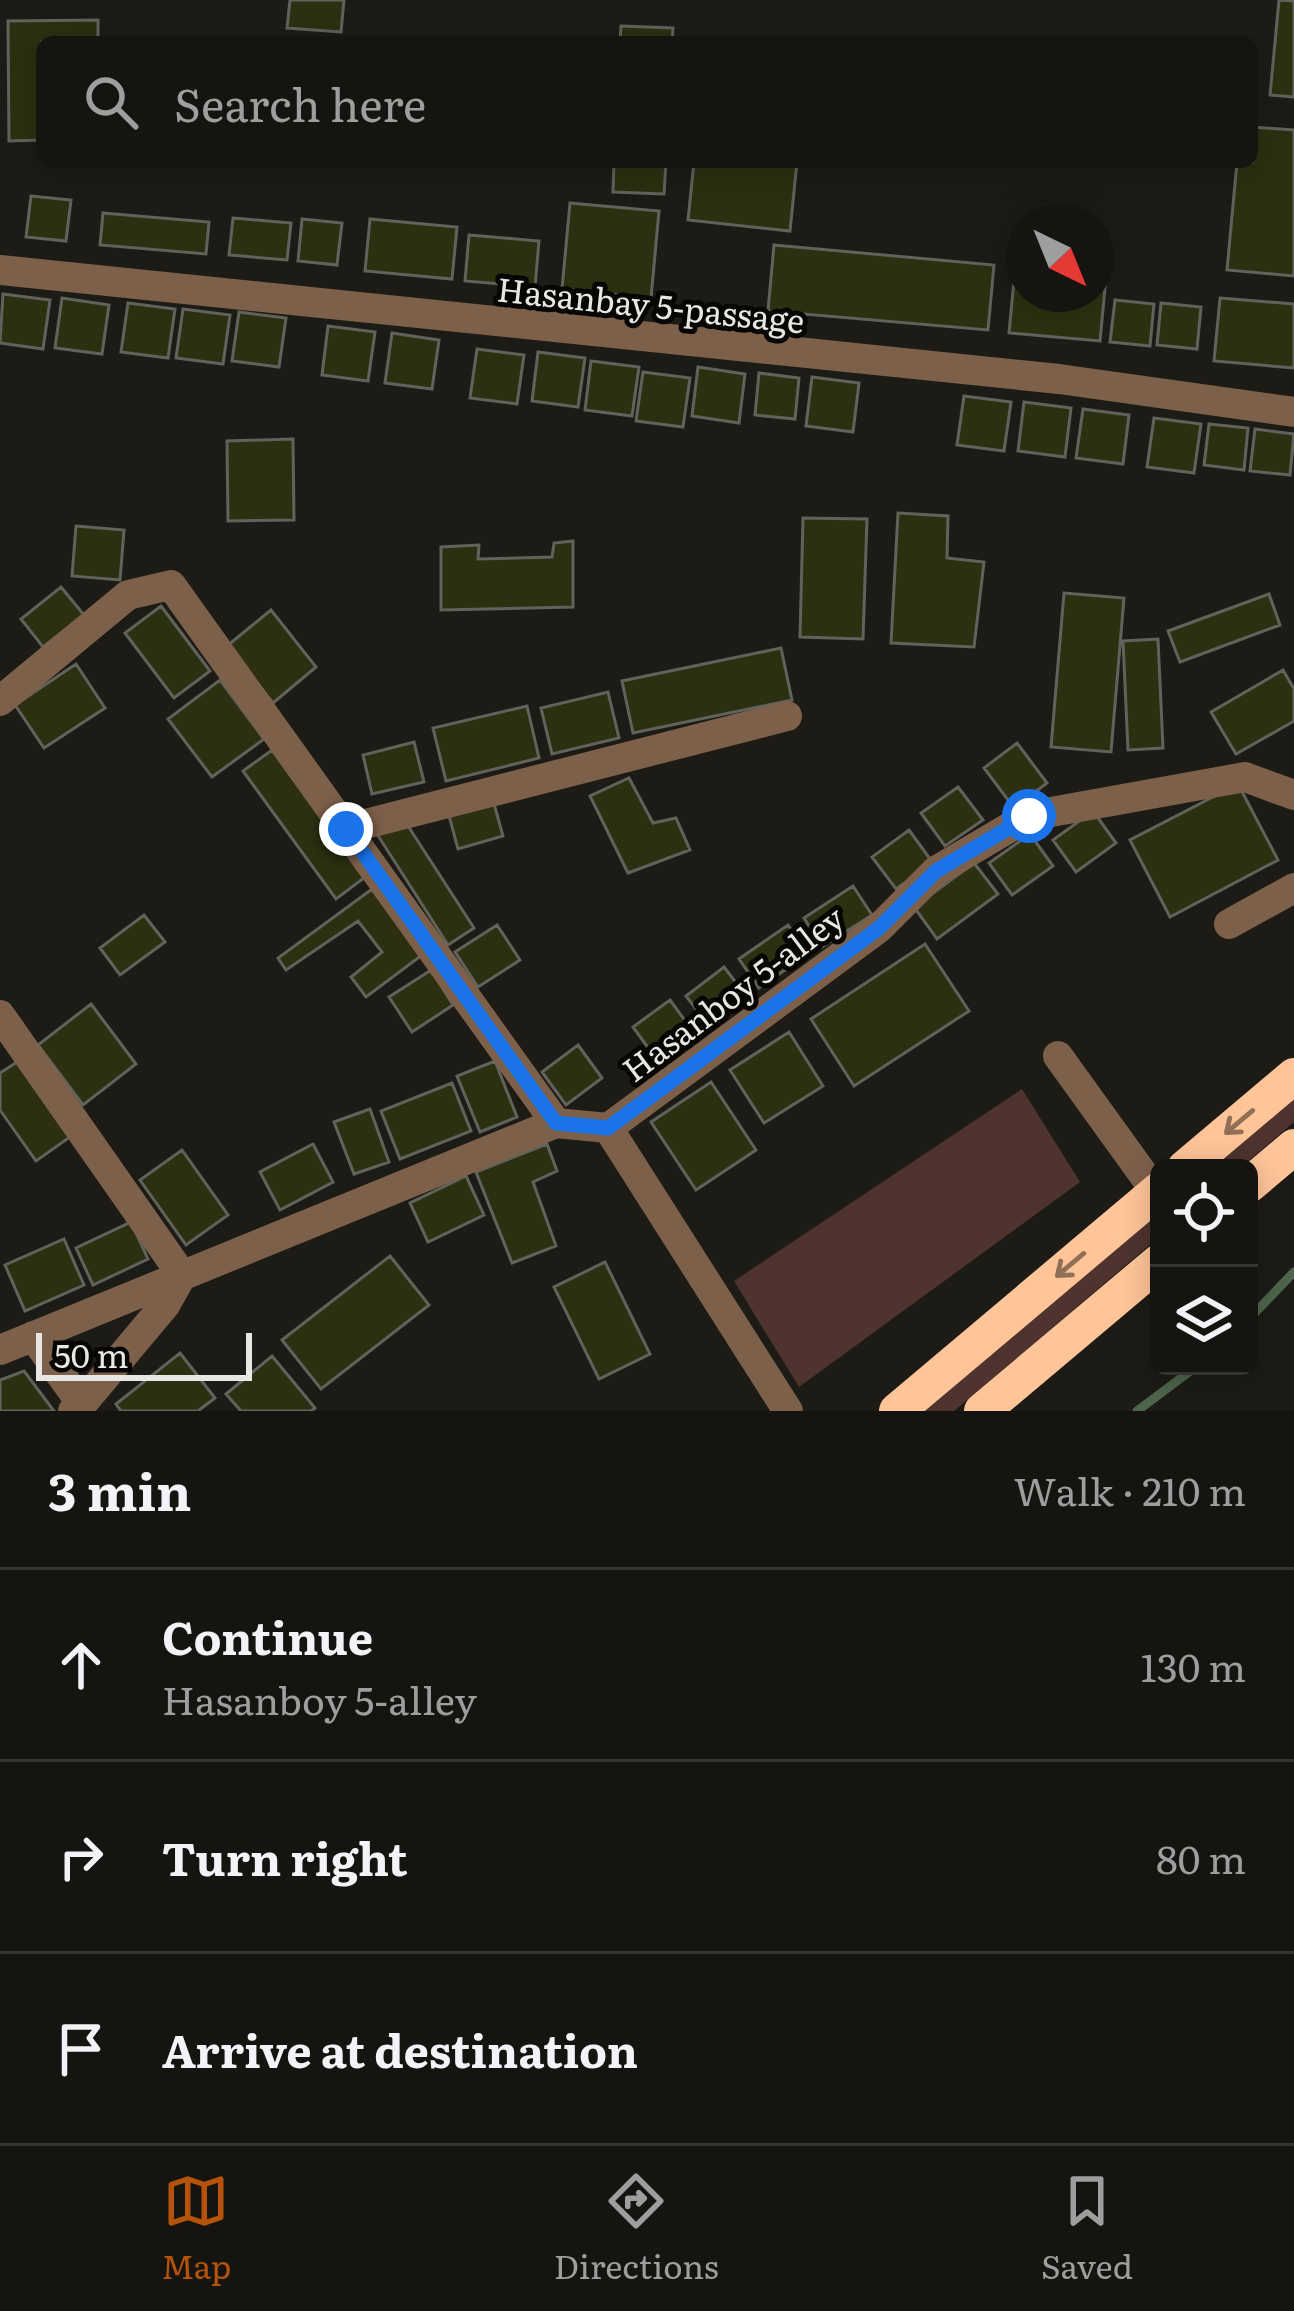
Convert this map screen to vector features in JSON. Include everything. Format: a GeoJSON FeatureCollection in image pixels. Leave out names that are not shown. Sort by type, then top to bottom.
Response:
{"type":"FeatureCollection","features":[{"type":"Feature","properties":{"kind":"highway"},"geometry":{"type":"LineString","coordinates":[[1196,1159],[1294,1076]]}},
{"type":"Feature","properties":{"kind":"highway"},"geometry":{"type":"LineString","coordinates":[[1258,1178],[1294,1147]]}},
{"type":"Feature","properties":{"kind":"highway"},"geometry":{"type":"LineString","coordinates":[[897,1411],[1150,1198]]}},
{"type":"Feature","properties":{"kind":"highway"},"geometry":{"type":"LineString","coordinates":[[982,1411],[1153,1267]]}},
{"type":"Feature","properties":{"kind":"street","name":"Hasanbay 5-passage"},"geometry":{"type":"LineString","coordinates":[[0,269],[1059,379],[1294,412]]}},
{"type":"Feature","properties":{"kind":"street"},"geometry":{"type":"LineString","coordinates":[[0,701],[128,596],[171,585],[556,1123]]}},
{"type":"Feature","properties":{"kind":"street"},"geometry":{"type":"LineString","coordinates":[[346,829],[787,716]]}},
{"type":"Feature","properties":{"kind":"street","name":"Hasanboy 5-alley"},"geometry":{"type":"LineString","coordinates":[[0,1350],[556,1123],[608,1128],[879,928],[936,871],[1029,816],[1245,777],[1294,795]]}},
{"type":"Feature","properties":{"kind":"street"},"geometry":{"type":"LineString","coordinates":[[1229,924],[1294,889]]}},
{"type":"Feature","properties":{"kind":"street"},"geometry":{"type":"LineString","coordinates":[[0,1015],[182,1275],[165,1305],[78,1407],[33,1336]]}},
{"type":"Feature","properties":{"kind":"street"},"geometry":{"type":"LineString","coordinates":[[1058,1056],[1150,1180]]}},
{"type":"Feature","properties":{"kind":"street"},"geometry":{"type":"LineString","coordinates":[[608,1128],[788,1411]]}},
{"type":"Feature","properties":{"kind":"shaded area"},"geometry":{"type":"Polygon","coordinates":[[[1022,1089],[1080,1182],[799,1387],[734,1281],[1022,1089]]]}},
{"type":"Feature","properties":{"kind":"shaded area"},"geometry":{"type":"Polygon","coordinates":[[[1294,1097],[1294,1122],[1251,1159],[1222,1159],[1294,1097]]]}},
{"type":"Feature","properties":{"kind":"shaded area"},"geometry":{"type":"Polygon","coordinates":[[[1150,1220],[1150,1245],[954,1411],[925,1411],[1150,1220]]]}},
{"type":"Feature","properties":{"kind":"building"},"geometry":{"type":"Polygon","coordinates":[[[290,0],[344,0],[341,32],[287,28],[290,0]]]}},
{"type":"Feature","properties":{"kind":"building"},"geometry":{"type":"Polygon","coordinates":[[[1279,0],[1294,1],[1294,97],[1270,95],[1279,0]]]}},
{"type":"Feature","properties":{"kind":"building"},"geometry":{"type":"Polygon","coordinates":[[[98,20],[98,36],[36,36],[36,140],[9,141],[8,21],[98,20]]]}},
{"type":"Feature","properties":{"kind":"building"},"geometry":{"type":"Polygon","coordinates":[[[621,26],[673,28],[672,36],[620,36],[621,26]]]}},
{"type":"Feature","properties":{"kind":"building"},"geometry":{"type":"Polygon","coordinates":[[[1258,127],[1294,130],[1294,276],[1227,270],[1236,168],[1258,168],[1258,127]]]}},
{"type":"Feature","properties":{"kind":"building"},"geometry":{"type":"Polygon","coordinates":[[[614,168],[666,168],[664,194],[613,192],[614,168]]]}},
{"type":"Feature","properties":{"kind":"building"},"geometry":{"type":"Polygon","coordinates":[[[693,168],[796,168],[790,231],[688,220],[693,168]]]}},
{"type":"Feature","properties":{"kind":"building"},"geometry":{"type":"Polygon","coordinates":[[[31,196],[71,200],[66,241],[26,237],[31,196]]]}},
{"type":"Feature","properties":{"kind":"building"},"geometry":{"type":"Polygon","coordinates":[[[570,203],[659,211],[651,298],[562,289],[570,203]]]}},
{"type":"Feature","properties":{"kind":"building"},"geometry":{"type":"Polygon","coordinates":[[[103,213],[209,222],[206,254],[100,245],[103,213]]]}},
{"type":"Feature","properties":{"kind":"building"},"geometry":{"type":"Polygon","coordinates":[[[233,218],[291,223],[287,260],[229,255],[233,218]]]}},
{"type":"Feature","properties":{"kind":"building"},"geometry":{"type":"Polygon","coordinates":[[[302,219],[342,223],[337,265],[298,261],[302,219]]]}},
{"type":"Feature","properties":{"kind":"building"},"geometry":{"type":"Polygon","coordinates":[[[370,219],[457,227],[452,279],[365,271],[370,219]]]}},
{"type":"Feature","properties":{"kind":"building"},"geometry":{"type":"Polygon","coordinates":[[[469,235],[539,241],[535,287],[465,281],[469,235]]]}},
{"type":"Feature","properties":{"kind":"building"},"geometry":{"type":"Polygon","coordinates":[[[774,245],[994,265],[988,330],[768,311],[774,245]]]}},
{"type":"Feature","properties":{"kind":"building"},"geometry":{"type":"Polygon","coordinates":[[[3,294],[50,300],[43,349],[0,343],[3,294]]]}},
{"type":"Feature","properties":{"kind":"building"},"geometry":{"type":"Polygon","coordinates":[[[62,298],[109,305],[102,354],[55,348],[62,298]]]}},
{"type":"Feature","properties":{"kind":"building"},"geometry":{"type":"Polygon","coordinates":[[[1220,298],[1294,304],[1294,368],[1214,361],[1220,298]]]}},
{"type":"Feature","properties":{"kind":"building"},"geometry":{"type":"Polygon","coordinates":[[[1115,300],[1154,304],[1150,346],[1110,342],[1115,300]]]}},
{"type":"Feature","properties":{"kind":"building"},"geometry":{"type":"Polygon","coordinates":[[[128,303],[175,309],[168,358],[121,352],[128,303]]]}},
{"type":"Feature","properties":{"kind":"building"},"geometry":{"type":"Polygon","coordinates":[[[1161,303],[1201,307],[1197,349],[1157,345],[1161,303]]]}},
{"type":"Feature","properties":{"kind":"building"},"geometry":{"type":"Polygon","coordinates":[[[183,309],[230,315],[223,364],[176,358],[183,309]]]}},
{"type":"Feature","properties":{"kind":"building"},"geometry":{"type":"Polygon","coordinates":[[[239,312],[286,318],[279,367],[232,361],[239,312]]]}},
{"type":"Feature","properties":{"kind":"building"},"geometry":{"type":"Polygon","coordinates":[[[1011,312],[1103,312],[1100,341],[1009,333],[1011,312]]]}},
{"type":"Feature","properties":{"kind":"building"},"geometry":{"type":"Polygon","coordinates":[[[328,326],[375,332],[368,381],[322,375],[328,326]]]}},
{"type":"Feature","properties":{"kind":"building"},"geometry":{"type":"Polygon","coordinates":[[[392,333],[439,340],[432,389],[385,383],[392,333]]]}},
{"type":"Feature","properties":{"kind":"building"},"geometry":{"type":"Polygon","coordinates":[[[477,349],[524,355],[517,404],[470,398],[477,349]]]}},
{"type":"Feature","properties":{"kind":"building"},"geometry":{"type":"Polygon","coordinates":[[[538,352],[585,358],[578,407],[532,401],[538,352]]]}},
{"type":"Feature","properties":{"kind":"building"},"geometry":{"type":"Polygon","coordinates":[[[591,361],[639,367],[632,416],[585,410],[591,361]]]}},
{"type":"Feature","properties":{"kind":"building"},"geometry":{"type":"Polygon","coordinates":[[[698,367],[745,374],[739,423],[692,416],[698,367]]]}},
{"type":"Feature","properties":{"kind":"building"},"geometry":{"type":"Polygon","coordinates":[[[643,372],[690,378],[683,427],[636,421],[643,372]]]}},
{"type":"Feature","properties":{"kind":"building"},"geometry":{"type":"Polygon","coordinates":[[[759,373],[799,378],[795,419],[755,415],[759,373]]]}},
{"type":"Feature","properties":{"kind":"building"},"geometry":{"type":"Polygon","coordinates":[[[812,377],[859,383],[853,432],[806,426],[812,377]]]}},
{"type":"Feature","properties":{"kind":"building"},"geometry":{"type":"Polygon","coordinates":[[[964,396],[1011,402],[1004,451],[957,445],[964,396]]]}},
{"type":"Feature","properties":{"kind":"building"},"geometry":{"type":"Polygon","coordinates":[[[1024,402],[1071,408],[1065,457],[1018,451],[1024,402]]]}},
{"type":"Feature","properties":{"kind":"building"},"geometry":{"type":"Polygon","coordinates":[[[1083,409],[1129,415],[1123,464],[1076,458],[1083,409]]]}},
{"type":"Feature","properties":{"kind":"building"},"geometry":{"type":"Polygon","coordinates":[[[1154,418],[1201,424],[1194,473],[1147,467],[1154,418]]]}},
{"type":"Feature","properties":{"kind":"building"},"geometry":{"type":"Polygon","coordinates":[[[1209,424],[1248,428],[1244,470],[1204,465],[1209,424]]]}},
{"type":"Feature","properties":{"kind":"building"},"geometry":{"type":"Polygon","coordinates":[[[1255,429],[1294,434],[1290,475],[1250,471],[1255,429]]]}},
{"type":"Feature","properties":{"kind":"building"},"geometry":{"type":"Polygon","coordinates":[[[293,439],[294,520],[228,521],[227,441],[293,439]]]}},
{"type":"Feature","properties":{"kind":"building"},"geometry":{"type":"Polygon","coordinates":[[[898,513],[948,516],[947,558],[984,562],[974,647],[891,643],[898,513]]]}},
{"type":"Feature","properties":{"kind":"building"},"geometry":{"type":"Polygon","coordinates":[[[803,518],[867,519],[863,639],[800,637],[803,518]]]}},
{"type":"Feature","properties":{"kind":"building"},"geometry":{"type":"Polygon","coordinates":[[[76,526],[124,530],[120,580],[72,576],[76,526]]]}},
{"type":"Feature","properties":{"kind":"building"},"geometry":{"type":"Polygon","coordinates":[[[573,541],[573,607],[441,610],[441,547],[479,545],[478,559],[552,557],[554,543],[573,541]]]}},
{"type":"Feature","properties":{"kind":"building"},"geometry":{"type":"Polygon","coordinates":[[[61,587],[84,615],[43,647],[21,619],[61,587]]]}},
{"type":"Feature","properties":{"kind":"building"},"geometry":{"type":"Polygon","coordinates":[[[1064,593],[1124,598],[1111,752],[1051,747],[1064,593]]]}},
{"type":"Feature","properties":{"kind":"building"},"geometry":{"type":"Polygon","coordinates":[[[1269,594],[1280,625],[1180,662],[1168,631],[1269,594]]]}},
{"type":"Feature","properties":{"kind":"building"},"geometry":{"type":"Polygon","coordinates":[[[161,606],[210,671],[174,698],[125,633],[161,606]]]}},
{"type":"Feature","properties":{"kind":"building"},"geometry":{"type":"Polygon","coordinates":[[[271,610],[316,667],[273,703],[227,646],[271,610]]]}},
{"type":"Feature","properties":{"kind":"building"},"geometry":{"type":"Polygon","coordinates":[[[1158,639],[1163,748],[1128,750],[1123,641],[1158,639]]]}},
{"type":"Feature","properties":{"kind":"building"},"geometry":{"type":"Polygon","coordinates":[[[781,648],[792,700],[633,733],[622,681],[781,648]]]}},
{"type":"Feature","properties":{"kind":"building"},"geometry":{"type":"Polygon","coordinates":[[[76,664],[105,708],[44,748],[15,705],[76,664]]]}},
{"type":"Feature","properties":{"kind":"building"},"geometry":{"type":"Polygon","coordinates":[[[1283,670],[1294,689],[1294,721],[1236,754],[1211,712],[1283,670]]]}},
{"type":"Feature","properties":{"kind":"building"},"geometry":{"type":"Polygon","coordinates":[[[220,680],[264,739],[212,777],[168,719],[220,680]]]}},
{"type":"Feature","properties":{"kind":"building"},"geometry":{"type":"Polygon","coordinates":[[[608,692],[619,738],[552,754],[541,708],[608,692]]]}},
{"type":"Feature","properties":{"kind":"building"},"geometry":{"type":"Polygon","coordinates":[[[527,706],[539,758],[446,781],[433,728],[527,706]]]}},
{"type":"Feature","properties":{"kind":"building"},"geometry":{"type":"Polygon","coordinates":[[[414,742],[424,782],[372,794],[363,755],[414,742]]]}},
{"type":"Feature","properties":{"kind":"building"},"geometry":{"type":"Polygon","coordinates":[[[1017,743],[1047,783],[1014,808],[984,768],[1017,743]]]}},
{"type":"Feature","properties":{"kind":"building"},"geometry":{"type":"Polygon","coordinates":[[[272,750],[364,878],[336,899],[243,771],[272,750]]]}},
{"type":"Feature","properties":{"kind":"building"},"geometry":{"type":"Polygon","coordinates":[[[629,778],[653,823],[676,818],[690,850],[628,873],[590,796],[629,778]]]}},
{"type":"Feature","properties":{"kind":"building"},"geometry":{"type":"Polygon","coordinates":[[[1238,784],[1278,860],[1170,917],[1130,840],[1238,784]]]}},
{"type":"Feature","properties":{"kind":"building"},"geometry":{"type":"Polygon","coordinates":[[[958,787],[983,820],[945,846],[921,813],[958,787]]]}},
{"type":"Feature","properties":{"kind":"building"},"geometry":{"type":"Polygon","coordinates":[[[493,800],[503,836],[458,849],[448,812],[493,800]]]}},
{"type":"Feature","properties":{"kind":"building"},"geometry":{"type":"Polygon","coordinates":[[[1093,811],[1116,843],[1076,872],[1053,840],[1093,811]]]}},
{"type":"Feature","properties":{"kind":"building"},"geometry":{"type":"Polygon","coordinates":[[[408,826],[474,928],[448,945],[377,834],[408,826]]]}},
{"type":"Feature","properties":{"kind":"building"},"geometry":{"type":"Polygon","coordinates":[[[909,830],[933,863],[896,889],[872,857],[909,830]]]}},
{"type":"Feature","properties":{"kind":"building"},"geometry":{"type":"Polygon","coordinates":[[[1030,834],[1053,866],[1012,895],[989,863],[1030,834]]]}},
{"type":"Feature","properties":{"kind":"building"},"geometry":{"type":"Polygon","coordinates":[[[974,863],[998,894],[937,939],[914,907],[974,863]]]}},
{"type":"Feature","properties":{"kind":"building"},"geometry":{"type":"Polygon","coordinates":[[[853,886],[872,915],[822,947],[804,918],[853,886]]]}},
{"type":"Feature","properties":{"kind":"building"},"geometry":{"type":"Polygon","coordinates":[[[372,889],[422,955],[366,997],[351,977],[382,952],[358,921],[286,970],[278,958],[372,889]]]}},
{"type":"Feature","properties":{"kind":"building"},"geometry":{"type":"Polygon","coordinates":[[[144,915],[165,942],[120,975],[100,948],[144,915]]]}},
{"type":"Feature","properties":{"kind":"building"},"geometry":{"type":"Polygon","coordinates":[[[497,925],[520,960],[478,987],[455,952],[497,925]]]}},
{"type":"Feature","properties":{"kind":"building"},"geometry":{"type":"Polygon","coordinates":[[[788,925],[808,954],[759,988],[739,959],[788,925]]]}},
{"type":"Feature","properties":{"kind":"building"},"geometry":{"type":"Polygon","coordinates":[[[925,944],[969,1011],[854,1086],[811,1019],[925,944]]]}},
{"type":"Feature","properties":{"kind":"building"},"geometry":{"type":"Polygon","coordinates":[[[724,967],[747,997],[709,1026],[686,996],[724,967]]]}},
{"type":"Feature","properties":{"kind":"building"},"geometry":{"type":"Polygon","coordinates":[[[431,970],[453,1005],[412,1032],[389,997],[431,970]]]}},
{"type":"Feature","properties":{"kind":"building"},"geometry":{"type":"Polygon","coordinates":[[[670,1000],[694,1033],[657,1060],[633,1027],[670,1000]]]}},
{"type":"Feature","properties":{"kind":"building"},"geometry":{"type":"Polygon","coordinates":[[[91,1004],[136,1064],[83,1105],[38,1045],[91,1004]]]}},
{"type":"Feature","properties":{"kind":"building"},"geometry":{"type":"Polygon","coordinates":[[[789,1032],[823,1086],[764,1123],[730,1070],[789,1032]]]}},
{"type":"Feature","properties":{"kind":"building"},"geometry":{"type":"Polygon","coordinates":[[[578,1045],[602,1078],[566,1105],[542,1072],[578,1045]]]}},
{"type":"Feature","properties":{"kind":"building"},"geometry":{"type":"Polygon","coordinates":[[[495,1061],[517,1117],[480,1132],[457,1076],[495,1061]]]}},
{"type":"Feature","properties":{"kind":"building"},"geometry":{"type":"Polygon","coordinates":[[[17,1062],[70,1137],[36,1161],[0,1110],[0,1073],[17,1062]]]}},
{"type":"Feature","properties":{"kind":"building"},"geometry":{"type":"Polygon","coordinates":[[[711,1082],[756,1150],[696,1190],[651,1122],[711,1082]]]}},
{"type":"Feature","properties":{"kind":"building"},"geometry":{"type":"Polygon","coordinates":[[[452,1083],[471,1131],[400,1159],[381,1111],[452,1083]]]}},
{"type":"Feature","properties":{"kind":"building"},"geometry":{"type":"Polygon","coordinates":[[[370,1109],[389,1162],[354,1174],[334,1122],[370,1109]]]}},
{"type":"Feature","properties":{"kind":"building"},"geometry":{"type":"Polygon","coordinates":[[[313,1144],[333,1182],[280,1210],[260,1172],[313,1144]]]}},
{"type":"Feature","properties":{"kind":"building"},"geometry":{"type":"Polygon","coordinates":[[[547,1144],[557,1171],[533,1182],[556,1246],[512,1263],[476,1172],[547,1144]]]}},
{"type":"Feature","properties":{"kind":"building"},"geometry":{"type":"Polygon","coordinates":[[[182,1150],[228,1215],[186,1245],[140,1180],[182,1150]]]}},
{"type":"Feature","properties":{"kind":"building"},"geometry":{"type":"Polygon","coordinates":[[[466,1176],[484,1215],[428,1242],[410,1203],[466,1176]]]}},
{"type":"Feature","properties":{"kind":"building"},"geometry":{"type":"Polygon","coordinates":[[[131,1222],[148,1259],[93,1285],[76,1248],[131,1222]]]}},
{"type":"Feature","properties":{"kind":"building"},"geometry":{"type":"Polygon","coordinates":[[[64,1239],[84,1285],[25,1311],[5,1265],[64,1239]]]}},
{"type":"Feature","properties":{"kind":"building"},"geometry":{"type":"Polygon","coordinates":[[[390,1256],[429,1305],[321,1389],[282,1340],[390,1256]]]}},
{"type":"Feature","properties":{"kind":"building"},"geometry":{"type":"Polygon","coordinates":[[[605,1262],[650,1354],[599,1379],[554,1287],[605,1262]]]}},
{"type":"Feature","properties":{"kind":"building"},"geometry":{"type":"Polygon","coordinates":[[[180,1353],[215,1398],[198,1411],[121,1411],[116,1404],[180,1353]]]}},
{"type":"Feature","properties":{"kind":"building"},"geometry":{"type":"Polygon","coordinates":[[[272,1356],[315,1408],[241,1411],[226,1394],[272,1356]]]}},
{"type":"Feature","properties":{"kind":"building"},"geometry":{"type":"Polygon","coordinates":[[[24,1371],[54,1411],[0,1411],[0,1380],[24,1371]]]}},
{"type":"Feature","properties":{"kind":"waterway"},"geometry":{"type":"LineString","coordinates":[[1258,1310],[1294,1272]]}},
{"type":"Feature","properties":{"kind":"waterway"},"geometry":{"type":"LineString","coordinates":[[1137,1411],[1185,1375]]}},
{"type":"Feature","properties":{"kind":"route"},"geometry":{"type":"LineString","coordinates":[[346,829],[556,1123],[608,1128],[879,928],[936,871],[1029,816]]}}]}
